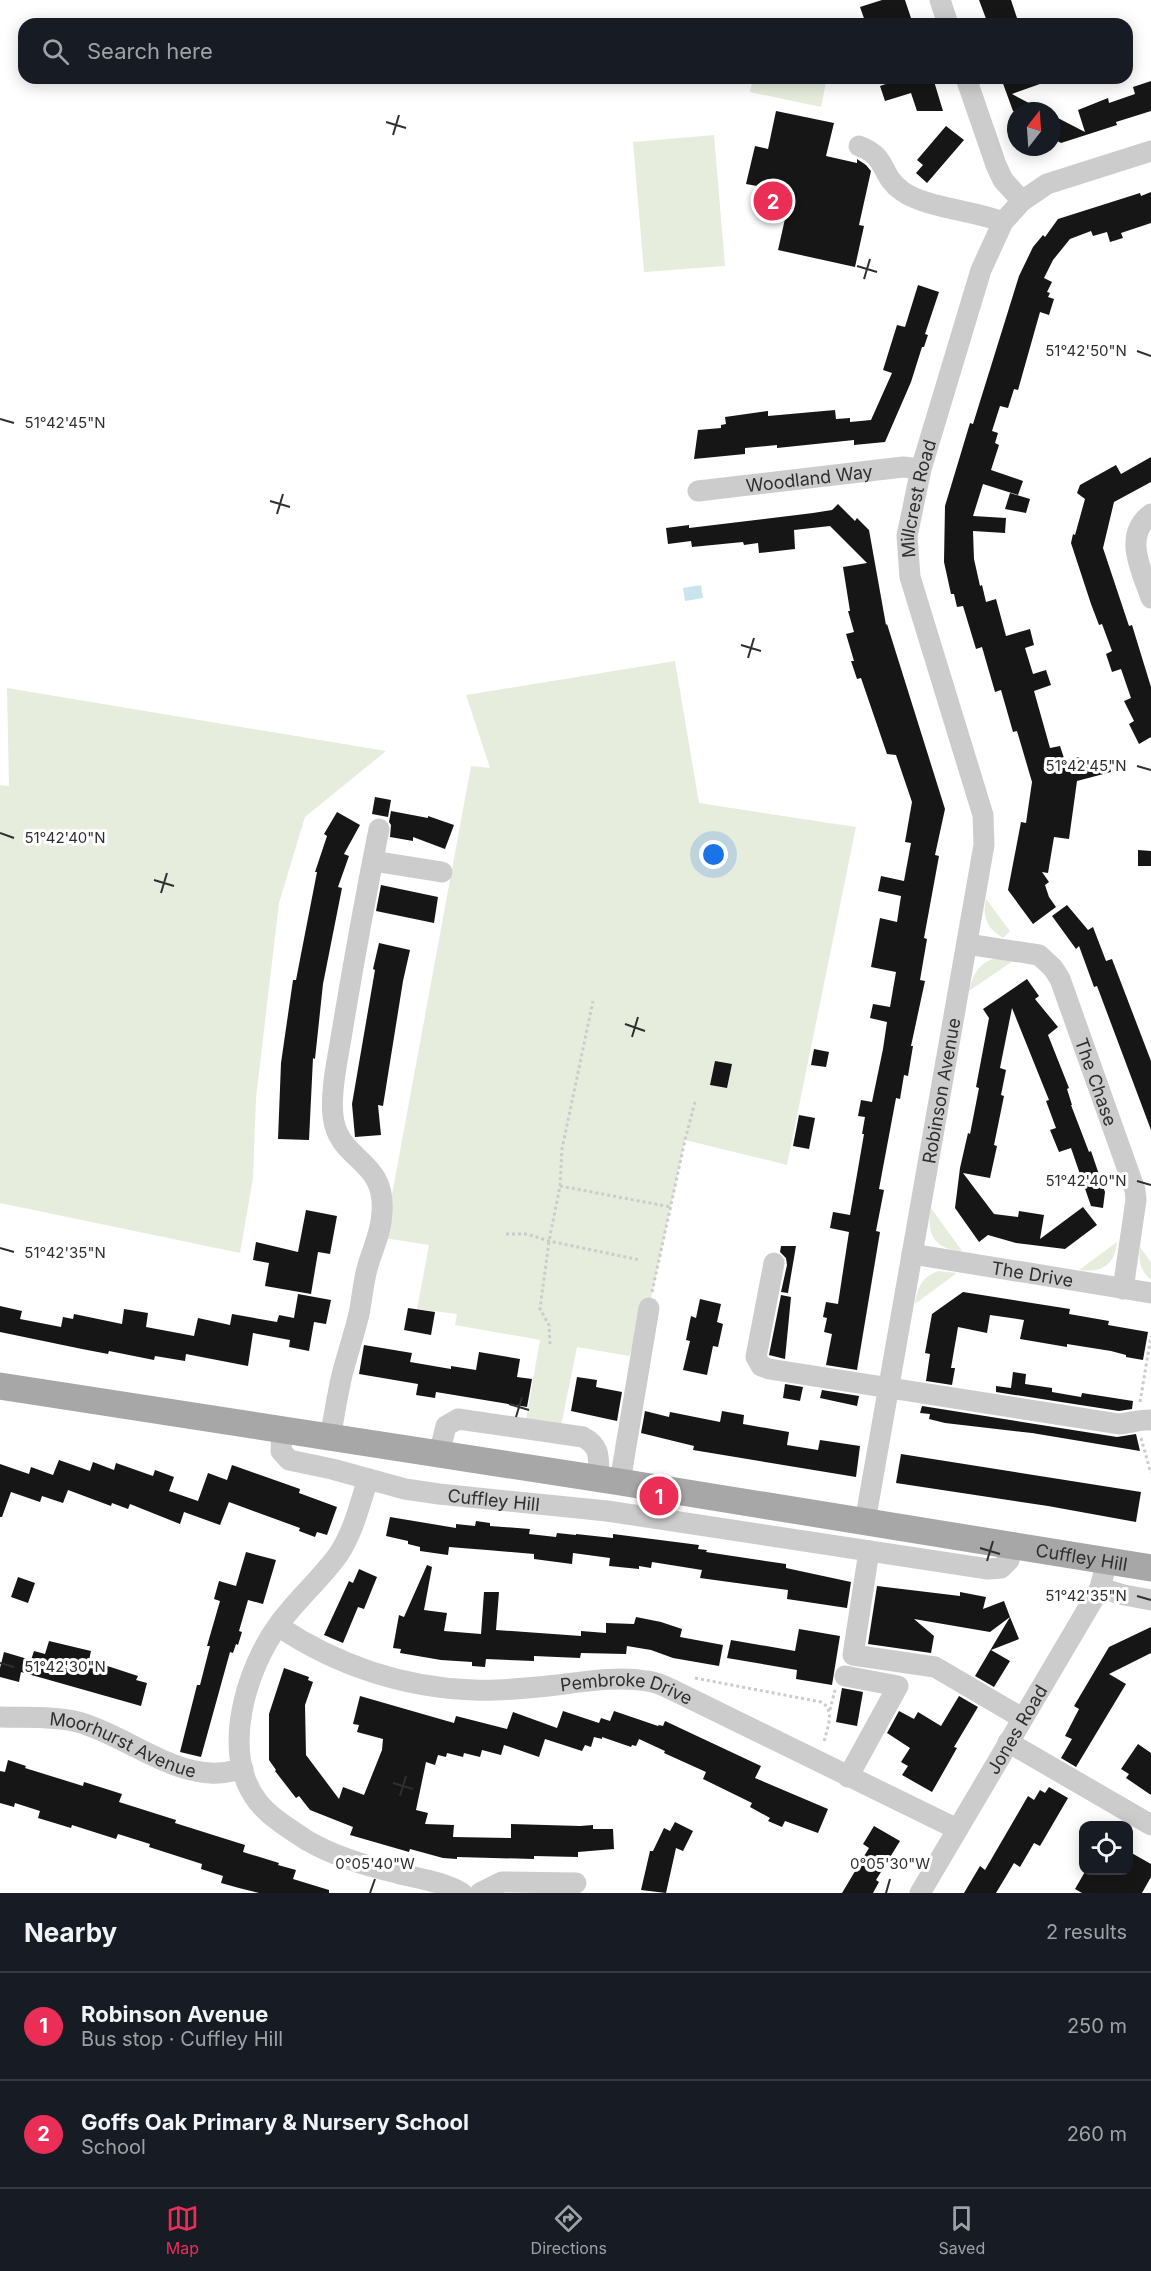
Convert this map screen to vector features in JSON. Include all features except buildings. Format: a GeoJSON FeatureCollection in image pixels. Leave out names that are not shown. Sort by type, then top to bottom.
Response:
{"type":"FeatureCollection","features":[{"type":"Feature","properties":{"kind":"main road","name":"Cuffley Hill"},"geometry":{"type":"LineString","coordinates":[[0,1386],[609,1480],[1151,1568]]}},
{"type":"Feature","properties":{"kind":"street"},"geometry":{"type":"LineString","coordinates":[[940,0],[946,18]]}},
{"type":"Feature","properties":{"kind":"street"},"geometry":{"type":"LineString","coordinates":[[968,84],[996,165],[1003,180],[1022,201]]}},
{"type":"Feature","properties":{"kind":"street"},"geometry":{"type":"LineString","coordinates":[[859,146],[878,155],[886,173],[902,192],[917,198],[986,215],[1003,222]]}},
{"type":"Feature","properties":{"kind":"street","name":"Millcrest Road"},"geometry":{"type":"LineString","coordinates":[[967,944],[984,845],[984,825],[910,577],[907,536],[921,469],[981,270],[1003,222],[1022,201],[1047,184],[1151,151]]}},
{"type":"Feature","properties":{"kind":"street","name":"Woodland Way"},"geometry":{"type":"LineString","coordinates":[[698,491],[903,467],[921,469]]}},
{"type":"Feature","properties":{"kind":"street"},"geometry":{"type":"LineString","coordinates":[[1151,514],[1143,520],[1138,529],[1135,544],[1136,554],[1151,598]]}},
{"type":"Feature","properties":{"kind":"street"},"geometry":{"type":"LineString","coordinates":[[330,1438],[367,1269],[378,1242],[382,1212],[381,1193],[376,1178],[367,1166],[340,1141],[334,1129],[332,1113],[336,1072],[359,927],[379,829]]}},
{"type":"Feature","properties":{"kind":"street"},"geometry":{"type":"LineString","coordinates":[[373,861],[442,872]]}},
{"type":"Feature","properties":{"kind":"street","name":"Robinson Avenue"},"geometry":{"type":"LineString","coordinates":[[865,1522],[967,944]]}},
{"type":"Feature","properties":{"kind":"street","name":"The Chase"},"geometry":{"type":"LineString","coordinates":[[967,944],[1039,955],[1053,968],[1060,980],[1135,1190],[1136,1200],[1123,1289]]}},
{"type":"Feature","properties":{"kind":"street","name":"The Drive"},"geometry":{"type":"LineString","coordinates":[[912,1254],[1151,1293]]}},
{"type":"Feature","properties":{"kind":"street"},"geometry":{"type":"LineString","coordinates":[[774,1263],[756,1357],[761,1366],[769,1370],[1119,1424],[1136,1423],[1144,1419],[1151,1420]]}},
{"type":"Feature","properties":{"kind":"street"},"geometry":{"type":"LineString","coordinates":[[609,1480],[649,1308]]}},
{"type":"Feature","properties":{"kind":"street"},"geometry":{"type":"LineString","coordinates":[[439,1454],[446,1426],[458,1419],[583,1437],[593,1442],[609,1480]]}},
{"type":"Feature","properties":{"kind":"street","name":"Cuffley Hill"},"geometry":{"type":"LineString","coordinates":[[282,1430],[281,1451],[289,1460],[405,1489],[606,1511],[988,1569],[1001,1568],[1009,1560],[1013,1546]]}},
{"type":"Feature","properties":{"kind":"street"},"geometry":{"type":"LineString","coordinates":[[368,1479],[351,1529],[339,1553],[278,1626],[261,1653],[249,1686],[239,1726],[243,1769],[249,1787],[259,1802],[287,1827],[309,1842],[350,1860],[442,1883],[462,1893]]}},
{"type":"Feature","properties":{"kind":"street"},"geometry":{"type":"LineString","coordinates":[[732,1530],[736,1502]]}},
{"type":"Feature","properties":{"kind":"street"},"geometry":{"type":"LineString","coordinates":[[869,1551],[853,1655],[935,1667],[1022,1718]]}},
{"type":"Feature","properties":{"kind":"street","name":"Jones Road"},"geometry":{"type":"LineString","coordinates":[[920,1893],[1100,1588],[1107,1562]]}},
{"type":"Feature","properties":{"kind":"street","name":"Cuffley Hill"},"geometry":{"type":"LineString","coordinates":[[1100,1588],[1151,1600]]}},
{"type":"Feature","properties":{"kind":"street","name":"Pembroke Drive"},"geometry":{"type":"LineString","coordinates":[[278,1626],[306,1644],[339,1660],[407,1682],[439,1687],[476,1690],[633,1679],[649,1681],[674,1690],[957,1829]]}},
{"type":"Feature","properties":{"kind":"street"},"geometry":{"type":"LineString","coordinates":[[840,1681],[898,1686],[848,1777]]}},
{"type":"Feature","properties":{"kind":"street","name":"Moorhurst Avenue"},"geometry":{"type":"LineString","coordinates":[[0,1717],[60,1719],[78,1722],[148,1753],[197,1771],[220,1773],[243,1769]]}},
{"type":"Feature","properties":{"kind":"street"},"geometry":{"type":"LineString","coordinates":[[1008,1742],[1151,1826]]}},
{"type":"Feature","properties":{"kind":"street"},"geometry":{"type":"LineString","coordinates":[[480,1893],[502,1882],[576,1883]]}},
{"type":"Feature","properties":{"kind":"path"},"geometry":{"type":"LineString","coordinates":[[550,1344],[549,1325],[540,1309],[549,1241],[560,1186],[561,1149],[593,1001]]}},
{"type":"Feature","properties":{"kind":"path"},"geometry":{"type":"LineString","coordinates":[[649,1308],[695,1102]]}},
{"type":"Feature","properties":{"kind":"path"},"geometry":{"type":"LineString","coordinates":[[560,1186],[670,1207]]}},
{"type":"Feature","properties":{"kind":"path"},"geometry":{"type":"LineString","coordinates":[[506,1234],[527,1234],[549,1241],[640,1260]]}},
{"type":"Feature","properties":{"kind":"path"},"geometry":{"type":"LineString","coordinates":[[674,1690],[679,1676],[821,1702],[830,1712]]}},
{"type":"Feature","properties":{"kind":"path"},"geometry":{"type":"LineString","coordinates":[[823,1747],[830,1712],[840,1681]]}},
{"type":"Feature","properties":{"kind":"green space"},"geometry":{"type":"Polygon","coordinates":[[[752,84],[826,84],[821,107],[750,92],[752,84]]]}},
{"type":"Feature","properties":{"kind":"green space"},"geometry":{"type":"Polygon","coordinates":[[[714,135],[725,266],[644,272],[633,142],[714,135]]]}},
{"type":"Feature","properties":{"kind":"green space"},"geometry":{"type":"Polygon","coordinates":[[[675,661],[699,803],[856,827],[787,1165],[685,1140],[649,1308],[629,1356],[577,1347],[561,1426],[526,1420],[540,1340],[455,1325],[457,1314],[417,1309],[429,1245],[384,1238],[471,766],[490,768],[466,695],[675,661]]]}},
{"type":"Feature","properties":{"kind":"green space"},"geometry":{"type":"Polygon","coordinates":[[[7,688],[386,751],[305,817],[279,903],[256,1098],[253,1178],[240,1253],[0,1203],[0,785],[9,786],[7,688]]]}},
{"type":"Feature","properties":{"kind":"green space"},"geometry":{"type":"Polygon","coordinates":[[[986,899],[1010,931],[1003,938],[987,922],[986,899]]]}},
{"type":"Feature","properties":{"kind":"green space"},"geometry":{"type":"Polygon","coordinates":[[[992,959],[1013,961],[969,991],[978,969],[992,959]]]}},
{"type":"Feature","properties":{"kind":"green space"},"geometry":{"type":"Polygon","coordinates":[[[931,1208],[962,1251],[945,1247],[934,1238],[930,1225],[931,1208]]]}},
{"type":"Feature","properties":{"kind":"green space"},"geometry":{"type":"Polygon","coordinates":[[[1117,1242],[1116,1250],[1106,1266],[1101,1269],[1079,1270],[1117,1242]]]}},
{"type":"Feature","properties":{"kind":"green space"},"geometry":{"type":"Polygon","coordinates":[[[1140,1247],[1151,1262],[1151,1280],[1144,1273],[1141,1265],[1140,1247]]]}},
{"type":"Feature","properties":{"kind":"green space"},"geometry":{"type":"Polygon","coordinates":[[[938,1271],[957,1273],[915,1304],[921,1284],[928,1276],[938,1271]]]}},
{"type":"Feature","properties":{"kind":"water"},"geometry":{"type":"Polygon","coordinates":[[[701,585],[703,598],[685,601],[683,588],[701,585]]]}},
{"type":"Feature","properties":{"kind":"place","name":"Goffs Oak Primary & Nursery School"},"geometry":{"type":"Point","coordinates":[773,201]}},
{"type":"Feature","properties":{"kind":"place","name":"Robinson Avenue"},"geometry":{"type":"Point","coordinates":[659,1496]}}]}
